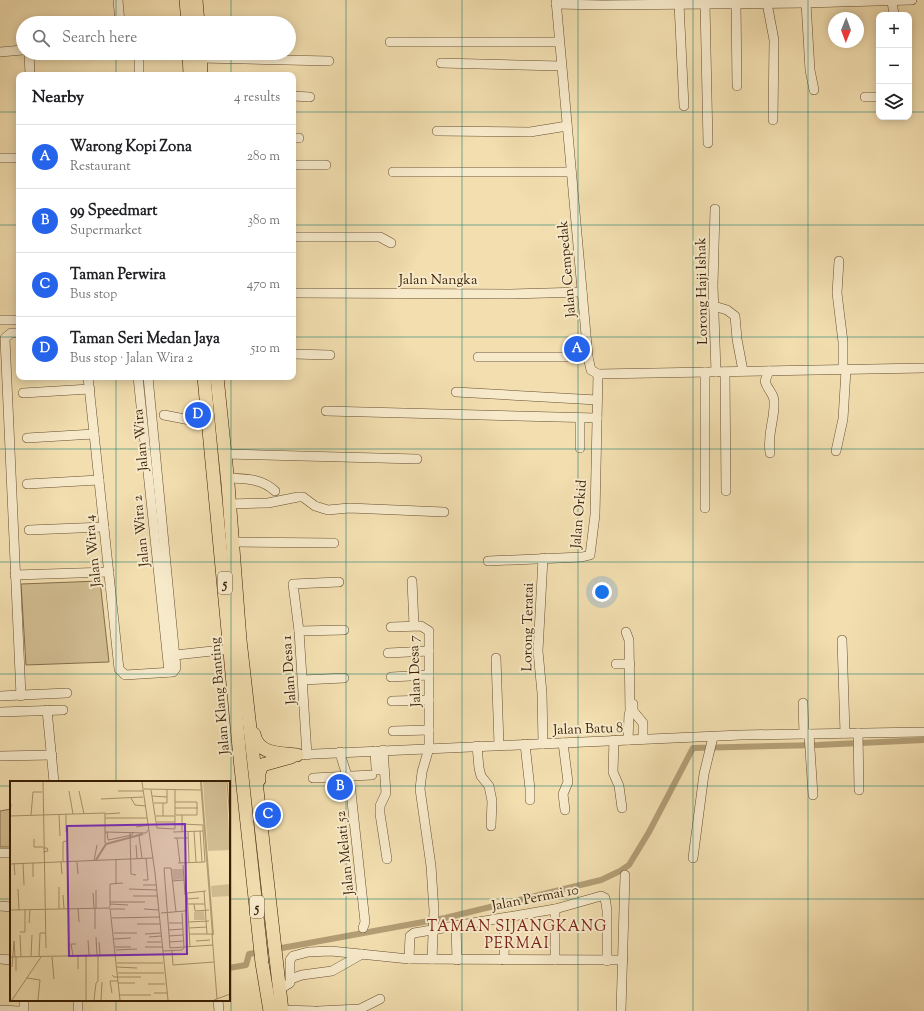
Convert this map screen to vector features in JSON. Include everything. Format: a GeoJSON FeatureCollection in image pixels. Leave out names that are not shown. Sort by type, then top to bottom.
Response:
{"type":"FeatureCollection","features":[{"type":"Feature","properties":{"kind":"highway"},"geometry":{"type":"LineString","coordinates":[[186,0],[187,16]]}},
{"type":"Feature","properties":{"kind":"highway"},"geometry":{"type":"LineString","coordinates":[[196,0],[197,16]]}},
{"type":"Feature","properties":{"kind":"highway"},"geometry":{"type":"LineString","coordinates":[[191,72],[194,60]]}},
{"type":"Feature","properties":{"kind":"highway"},"geometry":{"type":"LineString","coordinates":[[197,60],[200,72]]}},
{"type":"Feature","properties":{"kind":"highway"},"geometry":{"type":"LineString","coordinates":[[201,380],[208,412]]}},
{"type":"Feature","properties":{"kind":"highway","name":"Jalan Klang Banting"},"geometry":{"type":"LineString","coordinates":[[204,380],[231,649],[238,678]]}},
{"type":"Feature","properties":{"kind":"highway","name":"Jalan Klang Banting"},"geometry":{"type":"LineString","coordinates":[[216,380],[232,542],[244,790],[269,962],[278,1010]]}},
{"type":"Feature","properties":{"kind":"highway"},"geometry":{"type":"LineString","coordinates":[[238,678],[256,743],[265,751],[302,755]]}},
{"type":"Feature","properties":{"kind":"highway"},"geometry":{"type":"LineString","coordinates":[[238,678],[238,702],[243,744],[246,751],[253,756],[248,761],[246,767],[247,786],[244,790]]}},
{"type":"Feature","properties":{"kind":"highway"},"geometry":{"type":"LineString","coordinates":[[261,830],[260,769],[267,762],[302,755]]}},
{"type":"Feature","properties":{"kind":"highway","name":"Jalan Klang Banting"},"geometry":{"type":"LineString","coordinates":[[253,756],[261,830],[267,943]]}},
{"type":"Feature","properties":{"kind":"highway","name":"Jalan Klang Banting"},"geometry":{"type":"LineString","coordinates":[[269,962],[278,985],[278,1010]]}},
{"type":"Feature","properties":{"kind":"street"},"geometry":{"type":"LineString","coordinates":[[118,0],[119,16]]}},
{"type":"Feature","properties":{"kind":"street"},"geometry":{"type":"LineString","coordinates":[[556,2],[679,9],[694,2],[705,8],[767,3],[793,2],[806,4],[849,1],[912,0]]}},
{"type":"Feature","properties":{"kind":"street"},"geometry":{"type":"LineString","coordinates":[[892,1],[894,12]]}},
{"type":"Feature","properties":{"kind":"street","name":"Jalan Cempedak"},"geometry":{"type":"LineString","coordinates":[[556,2],[588,357],[591,370],[598,374]]}},
{"type":"Feature","properties":{"kind":"street"},"geometry":{"type":"LineString","coordinates":[[767,3],[774,40],[773,120]]}},
{"type":"Feature","properties":{"kind":"street"},"geometry":{"type":"LineString","coordinates":[[806,4],[810,70],[814,90]]}},
{"type":"Feature","properties":{"kind":"street"},"geometry":{"type":"LineString","coordinates":[[736,5],[737,86]]}},
{"type":"Feature","properties":{"kind":"street"},"geometry":{"type":"LineString","coordinates":[[705,8],[708,143]]}},
{"type":"Feature","properties":{"kind":"street"},"geometry":{"type":"LineString","coordinates":[[679,9],[682,43],[684,106]]}},
{"type":"Feature","properties":{"kind":"street"},"geometry":{"type":"LineString","coordinates":[[390,42],[559,42]]}},
{"type":"Feature","properties":{"kind":"street"},"geometry":{"type":"LineString","coordinates":[[0,52],[16,51]]}},
{"type":"Feature","properties":{"kind":"street"},"geometry":{"type":"LineString","coordinates":[[296,59],[330,61]]}},
{"type":"Feature","properties":{"kind":"street"},"geometry":{"type":"LineString","coordinates":[[29,60],[30,72]]}},
{"type":"Feature","properties":{"kind":"street"},"geometry":{"type":"LineString","coordinates":[[138,60],[139,72]]}},
{"type":"Feature","properties":{"kind":"street"},"geometry":{"type":"LineString","coordinates":[[441,63],[561,66]]}},
{"type":"Feature","properties":{"kind":"street"},"geometry":{"type":"LineString","coordinates":[[296,96],[310,97]]}},
{"type":"Feature","properties":{"kind":"street"},"geometry":{"type":"LineString","coordinates":[[865,97],[876,97]]}},
{"type":"Feature","properties":{"kind":"street"},"geometry":{"type":"LineString","coordinates":[[437,131],[530,132],[567,126]]}},
{"type":"Feature","properties":{"kind":"street"},"geometry":{"type":"LineString","coordinates":[[0,158],[16,158]]}},
{"type":"Feature","properties":{"kind":"street"},"geometry":{"type":"LineString","coordinates":[[296,165],[326,165]]}},
{"type":"Feature","properties":{"kind":"street"},"geometry":{"type":"LineString","coordinates":[[393,172],[571,172]]}},
{"type":"Feature","properties":{"kind":"street","name":"Lorong Haji Ishak"},"geometry":{"type":"LineString","coordinates":[[715,210],[714,306],[721,372],[726,491]]}},
{"type":"Feature","properties":{"kind":"street"},"geometry":{"type":"LineString","coordinates":[[296,237],[380,237],[391,243]]}},
{"type":"Feature","properties":{"kind":"street"},"geometry":{"type":"LineString","coordinates":[[836,451],[844,419],[843,342],[837,293],[839,261]]}},
{"type":"Feature","properties":{"kind":"street","name":"Jalan Nangka"},"geometry":{"type":"LineString","coordinates":[[296,293],[511,294],[582,292]]}},
{"type":"Feature","properties":{"kind":"street"},"geometry":{"type":"LineString","coordinates":[[714,306],[727,310],[735,316],[737,339],[743,371]]}},
{"type":"Feature","properties":{"kind":"street"},"geometry":{"type":"LineString","coordinates":[[0,320],[15,320],[15,333],[4,338],[21,696]]}},
{"type":"Feature","properties":{"kind":"street"},"geometry":{"type":"LineString","coordinates":[[296,354],[330,355]]}},
{"type":"Feature","properties":{"kind":"street"},"geometry":{"type":"LineString","coordinates":[[478,357],[588,357]]}},
{"type":"Feature","properties":{"kind":"street"},"geometry":{"type":"LineString","coordinates":[[598,374],[924,368]]}},
{"type":"Feature","properties":{"kind":"street"},"geometry":{"type":"LineString","coordinates":[[768,371],[766,386],[774,400],[774,413],[768,440],[770,453]]}},
{"type":"Feature","properties":{"kind":"street"},"geometry":{"type":"LineString","coordinates":[[705,372],[705,508]]}},
{"type":"Feature","properties":{"kind":"street","name":"Jalan Orkid"},"geometry":{"type":"LineString","coordinates":[[488,561],[582,557],[591,553],[595,515],[598,374]]}},
{"type":"Feature","properties":{"kind":"street","name":"Jalan Wira 4"},"geometry":{"type":"LineString","coordinates":[[88,380],[120,672],[125,675],[172,670]]}},
{"type":"Feature","properties":{"kind":"street","name":"Jalan Wira 2"},"geometry":{"type":"LineString","coordinates":[[138,380],[172,670]]}},
{"type":"Feature","properties":{"kind":"street","name":"Jalan Wira"},"geometry":{"type":"LineString","coordinates":[[148,380],[175,655],[172,670]]}},
{"type":"Feature","properties":{"kind":"street"},"geometry":{"type":"LineString","coordinates":[[23,393],[90,389]]}},
{"type":"Feature","properties":{"kind":"street"},"geometry":{"type":"LineString","coordinates":[[456,392],[597,400]]}},
{"type":"Feature","properties":{"kind":"street"},"geometry":{"type":"LineString","coordinates":[[326,411],[597,418]]}},
{"type":"Feature","properties":{"kind":"street"},"geometry":{"type":"LineString","coordinates":[[164,415],[195,421],[209,427]]}},
{"type":"Feature","properties":{"kind":"street"},"geometry":{"type":"LineString","coordinates":[[580,418],[580,448]]}},
{"type":"Feature","properties":{"kind":"street"},"geometry":{"type":"LineString","coordinates":[[27,438],[94,434]]}},
{"type":"Feature","properties":{"kind":"street"},"geometry":{"type":"LineString","coordinates":[[224,454],[417,459]]}},
{"type":"Feature","properties":{"kind":"street"},"geometry":{"type":"LineString","coordinates":[[227,478],[259,480],[267,484],[275,491]]}},
{"type":"Feature","properties":{"kind":"street"},"geometry":{"type":"LineString","coordinates":[[27,484],[99,480]]}},
{"type":"Feature","properties":{"kind":"street"},"geometry":{"type":"LineString","coordinates":[[229,504],[268,503],[303,497],[315,506],[328,510],[349,508],[444,512]]}},
{"type":"Feature","properties":{"kind":"street"},"geometry":{"type":"LineString","coordinates":[[29,530],[104,527]]}},
{"type":"Feature","properties":{"kind":"street"},"geometry":{"type":"LineString","coordinates":[[232,542],[334,543]]}},
{"type":"Feature","properties":{"kind":"street","name":"Lorong Teratai"},"geometry":{"type":"LineString","coordinates":[[542,744],[542,693],[538,651],[543,558]]}},
{"type":"Feature","properties":{"kind":"street"},"geometry":{"type":"LineString","coordinates":[[15,575],[109,572]]}},
{"type":"Feature","properties":{"kind":"street"},"geometry":{"type":"LineString","coordinates":[[412,581],[414,625]]}},
{"type":"Feature","properties":{"kind":"street","name":"Jalan Desa 1"},"geometry":{"type":"LineString","coordinates":[[302,755],[306,735],[299,631],[293,584],[339,582]]}},
{"type":"Feature","properties":{"kind":"street","name":"Jalan Desa 7"},"geometry":{"type":"LineString","coordinates":[[391,626],[414,625],[421,626],[429,631],[430,748]]}},
{"type":"Feature","properties":{"kind":"street"},"geometry":{"type":"LineString","coordinates":[[299,631],[344,630]]}},
{"type":"Feature","properties":{"kind":"street"},"geometry":{"type":"LineString","coordinates":[[626,632],[629,640],[632,712],[643,723],[643,739]]}},
{"type":"Feature","properties":{"kind":"street"},"geometry":{"type":"LineString","coordinates":[[842,640],[845,733]]}},
{"type":"Feature","properties":{"kind":"street"},"geometry":{"type":"LineString","coordinates":[[175,655],[231,649]]}},
{"type":"Feature","properties":{"kind":"street"},"geometry":{"type":"LineString","coordinates":[[388,653],[429,651]]}},
{"type":"Feature","properties":{"kind":"street"},"geometry":{"type":"LineString","coordinates":[[496,658],[499,745]]}},
{"type":"Feature","properties":{"kind":"street"},"geometry":{"type":"LineString","coordinates":[[616,664],[630,664]]}},
{"type":"Feature","properties":{"kind":"street"},"geometry":{"type":"LineString","coordinates":[[390,677],[429,675]]}},
{"type":"Feature","properties":{"kind":"street"},"geometry":{"type":"LineString","coordinates":[[303,680],[344,678]]}},
{"type":"Feature","properties":{"kind":"street"},"geometry":{"type":"LineString","coordinates":[[628,740],[634,686]]}},
{"type":"Feature","properties":{"kind":"street"},"geometry":{"type":"LineString","coordinates":[[0,696],[67,694]]}},
{"type":"Feature","properties":{"kind":"street"},"geometry":{"type":"LineString","coordinates":[[392,701],[429,700]]}},
{"type":"Feature","properties":{"kind":"street"},"geometry":{"type":"LineString","coordinates":[[803,703],[813,795]]}},
{"type":"Feature","properties":{"kind":"street"},"geometry":{"type":"LineString","coordinates":[[47,710],[54,781]]}},
{"type":"Feature","properties":{"kind":"street"},"geometry":{"type":"LineString","coordinates":[[0,712],[63,710]]}},
{"type":"Feature","properties":{"kind":"street"},"geometry":{"type":"LineString","coordinates":[[394,731],[429,730]]}},
{"type":"Feature","properties":{"kind":"street","name":"Jalan Batu 8"},"geometry":{"type":"LineString","coordinates":[[253,756],[614,740],[712,740],[845,733],[858,737],[924,732]]}},
{"type":"Feature","properties":{"kind":"street"},"geometry":{"type":"LineString","coordinates":[[858,737],[859,790]]}},
{"type":"Feature","properties":{"kind":"street"},"geometry":{"type":"LineString","coordinates":[[614,740],[613,772],[619,786],[622,808]]}},
{"type":"Feature","properties":{"kind":"street"},"geometry":{"type":"LineString","coordinates":[[693,858],[708,756],[712,740]]}},
{"type":"Feature","properties":{"kind":"street"},"geometry":{"type":"LineString","coordinates":[[563,742],[568,782],[563,794],[565,810]]}},
{"type":"Feature","properties":{"kind":"street"},"geometry":{"type":"LineString","coordinates":[[525,744],[530,800]]}},
{"type":"Feature","properties":{"kind":"street"},"geometry":{"type":"LineString","coordinates":[[477,746],[481,776],[489,786],[492,801],[491,826]]}},
{"type":"Feature","properties":{"kind":"street"},"geometry":{"type":"LineString","coordinates":[[430,748],[422,772],[420,789],[428,835],[434,910],[432,959]]}},
{"type":"Feature","properties":{"kind":"street"},"geometry":{"type":"LineString","coordinates":[[379,751],[376,768],[378,770],[384,770],[386,792],[380,806],[380,814],[387,858]]}},
{"type":"Feature","properties":{"kind":"street","name":"Jalan Melati 52"},"geometry":{"type":"LineString","coordinates":[[340,752],[346,776],[350,785],[360,866],[365,922],[363,928]]}},
{"type":"Feature","properties":{"kind":"street"},"geometry":{"type":"LineString","coordinates":[[0,756],[52,755]]}},
{"type":"Feature","properties":{"kind":"street"},"geometry":{"type":"LineString","coordinates":[[313,778],[372,775]]}},
{"type":"Feature","properties":{"kind":"street"},"geometry":{"type":"LineString","coordinates":[[622,1011],[625,875]]}},
{"type":"Feature","properties":{"kind":"street","name":"Jalan Permai 10"},"geometry":{"type":"LineString","coordinates":[[409,959],[410,936],[433,928],[555,909],[601,896],[605,898],[607,910],[607,961]]}},
{"type":"Feature","properties":{"kind":"street"},"geometry":{"type":"LineString","coordinates":[[0,906],[10,907]]}},
{"type":"Feature","properties":{"kind":"street"},"geometry":{"type":"LineString","coordinates":[[555,909],[555,960]]}},
{"type":"Feature","properties":{"kind":"street"},"geometry":{"type":"LineString","coordinates":[[504,960],[505,918]]}},
{"type":"Feature","properties":{"kind":"street"},"geometry":{"type":"LineString","coordinates":[[456,925],[457,960]]}},
{"type":"Feature","properties":{"kind":"street"},"geometry":{"type":"LineString","coordinates":[[278,985],[289,985],[291,979],[290,960],[293,956],[300,954],[331,952],[409,959],[457,960],[623,960]]}},
{"type":"Feature","properties":{"kind":"street"},"geometry":{"type":"LineString","coordinates":[[291,979],[302,975],[332,971],[362,954]]}},
{"type":"Feature","properties":{"kind":"street"},"geometry":{"type":"LineString","coordinates":[[0,959],[10,960]]}},
{"type":"Feature","properties":{"kind":"street"},"geometry":{"type":"LineString","coordinates":[[278,1010],[317,1011],[360,1009],[380,999]]}},
{"type":"Feature","properties":{"kind":"street"},"geometry":{"type":"LineString","coordinates":[[218,1001],[219,1011]]}},
{"type":"Feature","properties":{"kind":"street"},"geometry":{"type":"LineString","coordinates":[[0,1010],[19,1011]]}},
{"type":"Feature","properties":{"kind":"shaded area"},"geometry":{"type":"Polygon","coordinates":[[[100,581],[109,662],[26,665],[21,584],[100,581]]]}},
{"type":"Feature","properties":{"kind":"shaded area"},"geometry":{"type":"Polygon","coordinates":[[[10,809],[10,847],[0,847],[0,811],[10,809]]]}},
{"type":"Feature","properties":{"kind":"waterway"},"geometry":{"type":"LineString","coordinates":[[230,968],[246,965],[249,954],[445,918],[601,880],[620,871],[629,865],[649,832],[693,748],[818,745],[924,740]]}},
{"type":"Feature","properties":{"kind":"place","name":"Warong Kopi Zona"},"geometry":{"type":"Point","coordinates":[577,349]}},
{"type":"Feature","properties":{"kind":"place","name":"Taman Seri Medan Jaya"},"geometry":{"type":"Point","coordinates":[198,415]}},
{"type":"Feature","properties":{"kind":"place","name":"99 Speedmart"},"geometry":{"type":"Point","coordinates":[340,787]}},
{"type":"Feature","properties":{"kind":"place","name":"Taman Perwira"},"geometry":{"type":"Point","coordinates":[268,815]}},
{"type":"Feature","properties":{"kind":"district","name":"TAMAN SIJANGKANG PERMAI"},"geometry":{"type":"Point","coordinates":[517,934]}}]}
